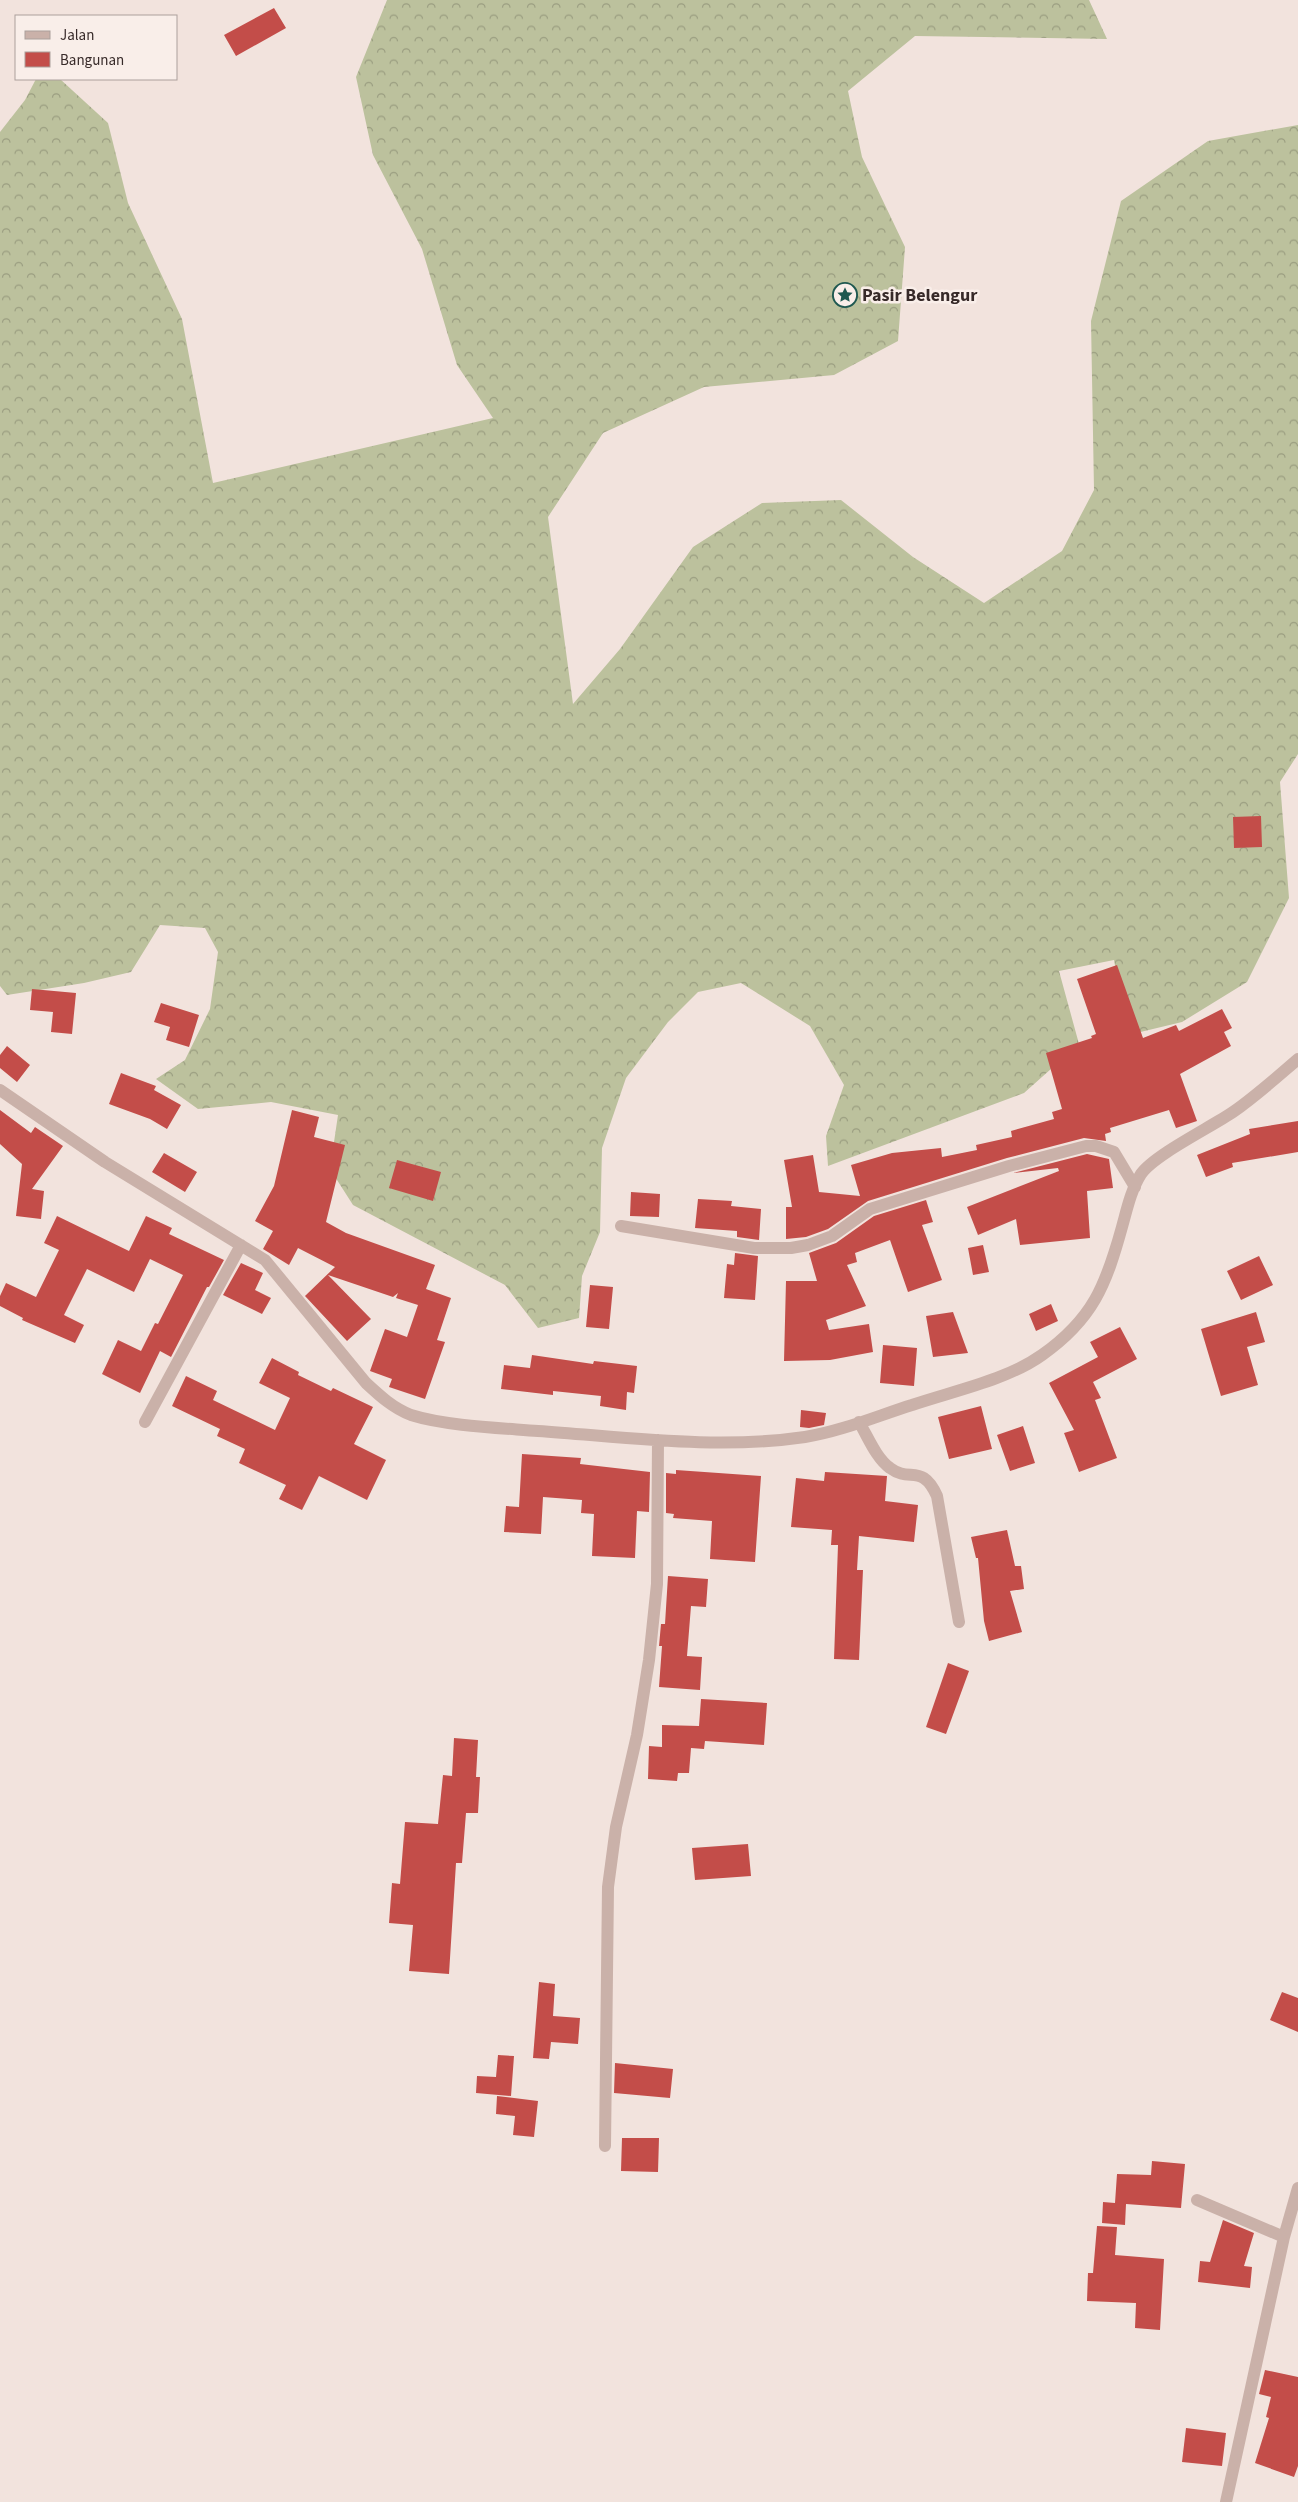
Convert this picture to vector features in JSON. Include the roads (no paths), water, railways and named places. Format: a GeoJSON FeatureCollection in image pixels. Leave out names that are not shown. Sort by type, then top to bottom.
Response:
{"type":"FeatureCollection","features":[{"type":"Feature","properties":{"kind":"street"},"geometry":{"type":"LineString","coordinates":[[0,1090],[98,1158],[241,1245],[273,1268],[366,1383],[381,1398],[404,1412],[422,1417],[485,1426],[658,1440],[725,1442],[808,1436],[859,1422],[1012,1371],[1040,1357],[1065,1337],[1087,1315],[1111,1268],[1135,1187],[1148,1166],[1236,1110],[1298,1060]]}},
{"type":"Feature","properties":{"kind":"street"},"geometry":{"type":"LineString","coordinates":[[621,1226],[745,1246],[791,1248],[808,1245],[832,1236],[858,1216],[875,1207],[1009,1166],[1086,1146],[1096,1146],[1114,1152],[1135,1187]]}},
{"type":"Feature","properties":{"kind":"street"},"geometry":{"type":"LineString","coordinates":[[145,1422],[241,1245]]}},
{"type":"Feature","properties":{"kind":"street"},"geometry":{"type":"LineString","coordinates":[[859,1422],[879,1456],[890,1469],[902,1473],[920,1475],[931,1483],[937,1496],[959,1622]]}},
{"type":"Feature","properties":{"kind":"street"},"geometry":{"type":"LineString","coordinates":[[605,2146],[608,1887],[616,1827],[636,1735],[649,1660],[657,1584],[658,1440]]}},
{"type":"Feature","properties":{"kind":"street"},"geometry":{"type":"LineString","coordinates":[[1226,2502],[1284,2237],[1298,2188]]}},
{"type":"Feature","properties":{"kind":"street"},"geometry":{"type":"LineString","coordinates":[[1197,2200],[1284,2237]]}},
{"type":"Feature","properties":{"kind":"place","name":"Pasir Belengur"},"geometry":{"type":"Point","coordinates":[845,295]}}]}
